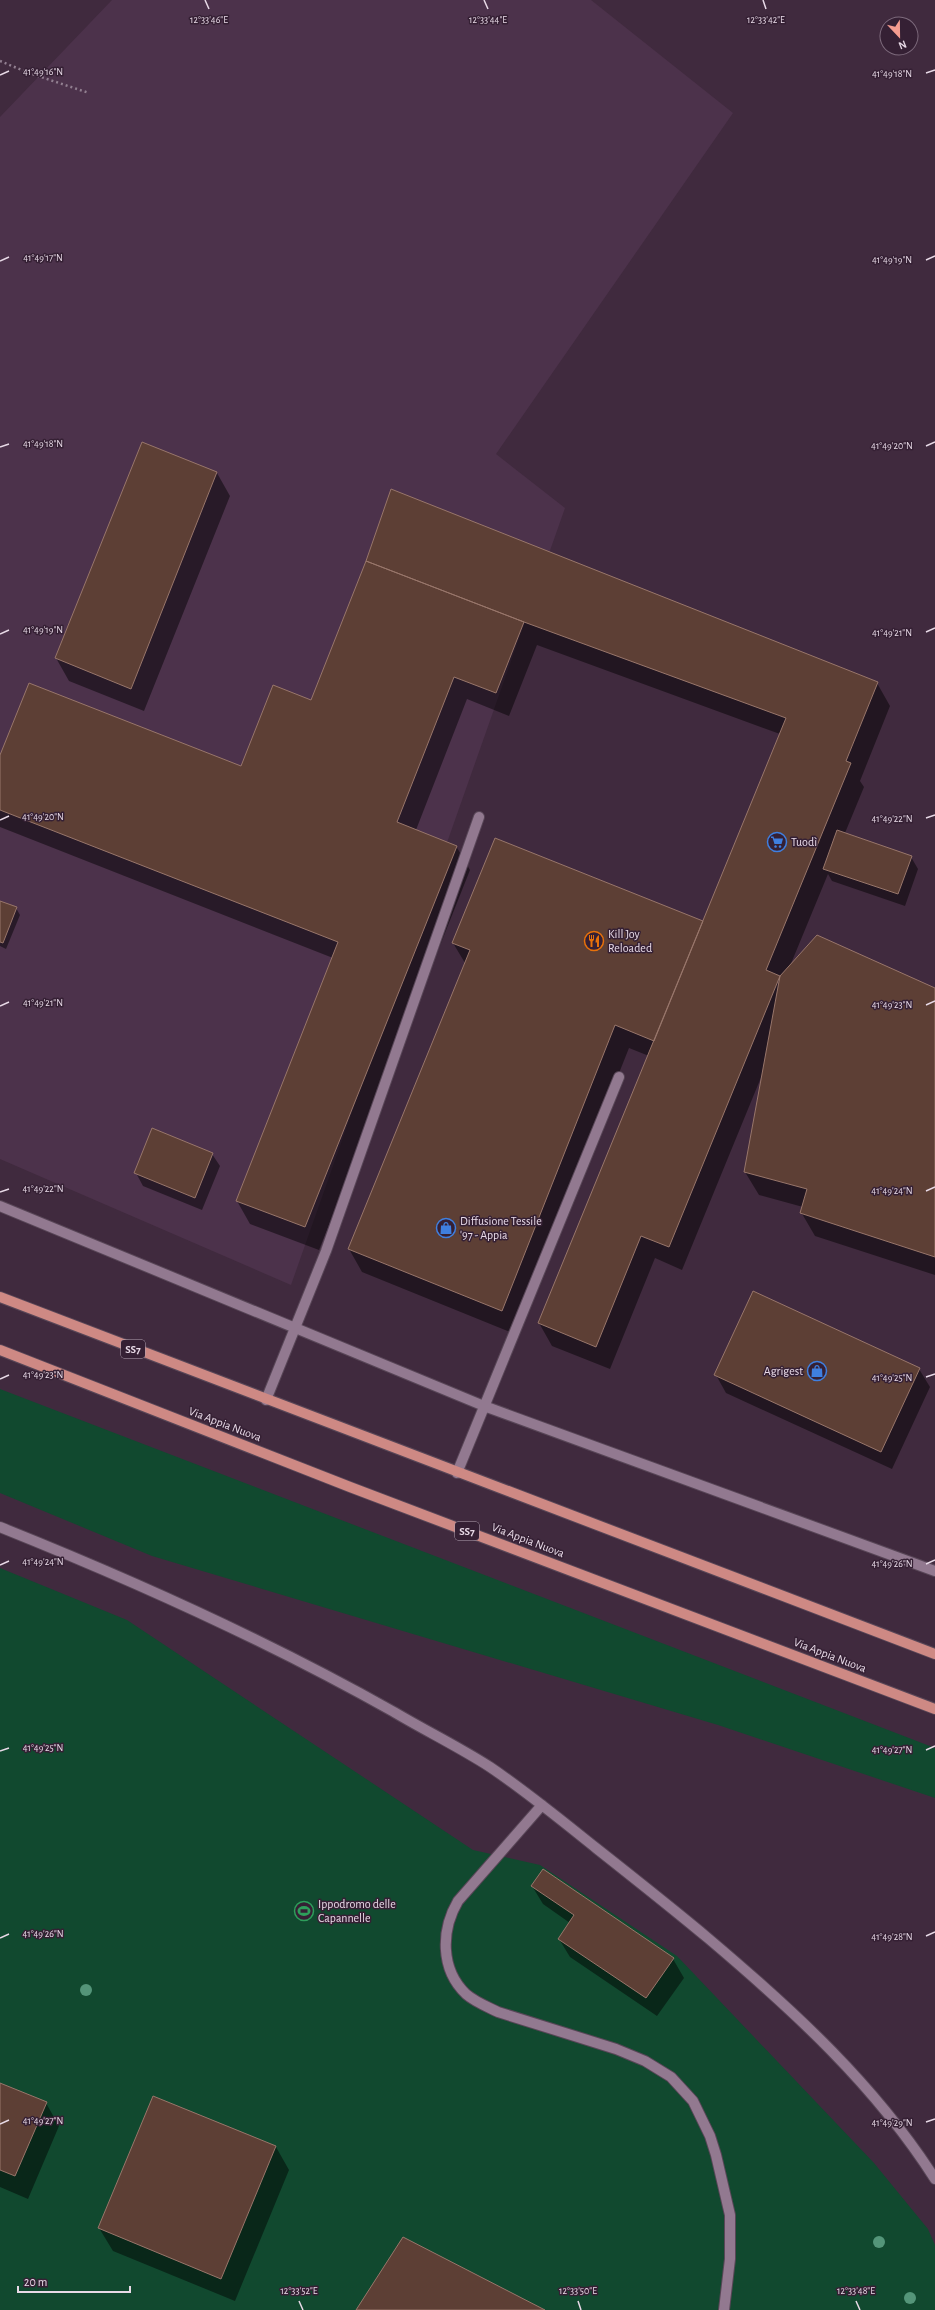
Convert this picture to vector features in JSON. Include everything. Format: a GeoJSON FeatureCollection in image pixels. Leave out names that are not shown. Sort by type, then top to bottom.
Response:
{"type":"FeatureCollection","features":[{"type":"Feature","properties":{"kind":"main road","name":"SS7"},"geometry":{"type":"LineString","coordinates":[[0,1297],[457,1473],[935,1654]]}},
{"type":"Feature","properties":{"kind":"main road","name":"Via Appia Nuova"},"geometry":{"type":"LineString","coordinates":[[0,1350],[350,1487],[935,1709]]}},
{"type":"Feature","properties":{"kind":"lane"},"geometry":{"type":"LineString","coordinates":[[266,1400],[326,1251],[479,816]]}},
{"type":"Feature","properties":{"kind":"lane"},"geometry":{"type":"LineString","coordinates":[[457,1473],[619,1077]]}},
{"type":"Feature","properties":{"kind":"lane"},"geometry":{"type":"LineString","coordinates":[[0,1206],[294,1329],[484,1406],[935,1572]]}},
{"type":"Feature","properties":{"kind":"lane"},"geometry":{"type":"LineString","coordinates":[[0,1527],[101,1569],[290,1656],[486,1765],[542,1805],[689,1922],[812,2030],[853,2072],[897,2124],[935,2179]]}},
{"type":"Feature","properties":{"kind":"lane"},"geometry":{"type":"LineString","coordinates":[[542,1805],[493,1859],[452,1911],[444,1936],[450,1967],[466,1994],[481,2004],[498,2012],[616,2049],[645,2061],[671,2077],[693,2102],[714,2149],[730,2215],[730,2259],[724,2310]]}},
{"type":"Feature","properties":{"kind":"path"},"geometry":{"type":"LineString","coordinates":[[0,61],[89,93]]}},
{"type":"Feature","properties":{"kind":"shaded area"},"geometry":{"type":"Polygon","coordinates":[[[112,0],[591,0],[733,113],[496,454],[565,508],[291,1285],[0,1159],[0,117],[112,0]]]}},
{"type":"Feature","properties":{"kind":"green space"},"geometry":{"type":"Polygon","coordinates":[[[0,1389],[935,1748],[935,1798],[718,1725],[152,1556],[0,1493],[0,1389]]]}},
{"type":"Feature","properties":{"kind":"green space","name":"Ippodromo delle Capannelle"},"geometry":{"type":"Polygon","coordinates":[[[0,1568],[127,1620],[473,1850],[540,1865],[677,1956],[874,2163],[928,2229],[935,2245],[935,2310],[0,2310],[0,1568]]]}},
{"type":"Feature","properties":{"kind":"building"},"geometry":{"type":"Polygon","coordinates":[[[142,442],[217,472],[131,689],[55,658],[142,442]]]}},
{"type":"Feature","properties":{"kind":"building","name":"Tuodì"},"geometry":{"type":"Polygon","coordinates":[[[391,489],[878,682],[846,761],[851,763],[766,970],[780,976],[669,1247],[641,1236],[596,1347],[538,1323],[786,718],[524,622],[366,561],[391,489]]]}},
{"type":"Feature","properties":{"kind":"building"},"geometry":{"type":"Polygon","coordinates":[[[366,561],[524,622],[496,693],[454,677],[397,822],[457,846],[305,1227],[236,1201],[338,942],[0,810],[0,755],[29,683],[241,766],[273,685],[311,700],[366,561]]]}},
{"type":"Feature","properties":{"kind":"building"},"geometry":{"type":"Polygon","coordinates":[[[837,830],[912,856],[898,894],[823,869],[837,830]]]}},
{"type":"Feature","properties":{"kind":"building"},"geometry":{"type":"Polygon","coordinates":[[[495,838],[703,921],[654,1041],[615,1025],[502,1311],[348,1249],[470,950],[452,943],[495,838]]]}},
{"type":"Feature","properties":{"kind":"building"},"geometry":{"type":"Polygon","coordinates":[[[0,901],[17,907],[3,943],[0,942],[0,901]]]}},
{"type":"Feature","properties":{"kind":"building"},"geometry":{"type":"Polygon","coordinates":[[[817,935],[935,988],[935,1257],[800,1213],[807,1189],[744,1172],[780,976],[817,935]]]}},
{"type":"Feature","properties":{"kind":"building"},"geometry":{"type":"Polygon","coordinates":[[[152,1128],[213,1153],[195,1198],[134,1173],[152,1128]]]}},
{"type":"Feature","properties":{"kind":"building","name":"Agrigest"},"geometry":{"type":"Polygon","coordinates":[[[753,1291],[920,1368],[881,1452],[714,1375],[753,1291]]]}},
{"type":"Feature","properties":{"kind":"building"},"geometry":{"type":"Polygon","coordinates":[[[543,1869],[674,1958],[646,1998],[558,1939],[574,1915],[531,1886],[543,1869]]]}},
{"type":"Feature","properties":{"kind":"building"},"geometry":{"type":"Polygon","coordinates":[[[0,2083],[47,2102],[15,2176],[0,2170],[0,2083]]]}},
{"type":"Feature","properties":{"kind":"building"},"geometry":{"type":"Polygon","coordinates":[[[153,2096],[276,2146],[221,2279],[98,2228],[153,2096]]]}},
{"type":"Feature","properties":{"kind":"building"},"geometry":{"type":"Polygon","coordinates":[[[403,2237],[545,2310],[356,2310],[403,2237]]]}},
{"type":"Feature","properties":{"kind":"place","name":"Tuodì"},"geometry":{"type":"Point","coordinates":[777,842]}},
{"type":"Feature","properties":{"kind":"place","name":"Kill Joy Reloaded"},"geometry":{"type":"Point","coordinates":[594,941]}},
{"type":"Feature","properties":{"kind":"place","name":"Diffusione Tessile '97 - Appia"},"geometry":{"type":"Point","coordinates":[446,1228]}},
{"type":"Feature","properties":{"kind":"place","name":"Agrigest"},"geometry":{"type":"Point","coordinates":[817,1371]}},
{"type":"Feature","properties":{"kind":"place","name":"Ippodromo delle Capannelle"},"geometry":{"type":"Point","coordinates":[304,1911]}}]}
